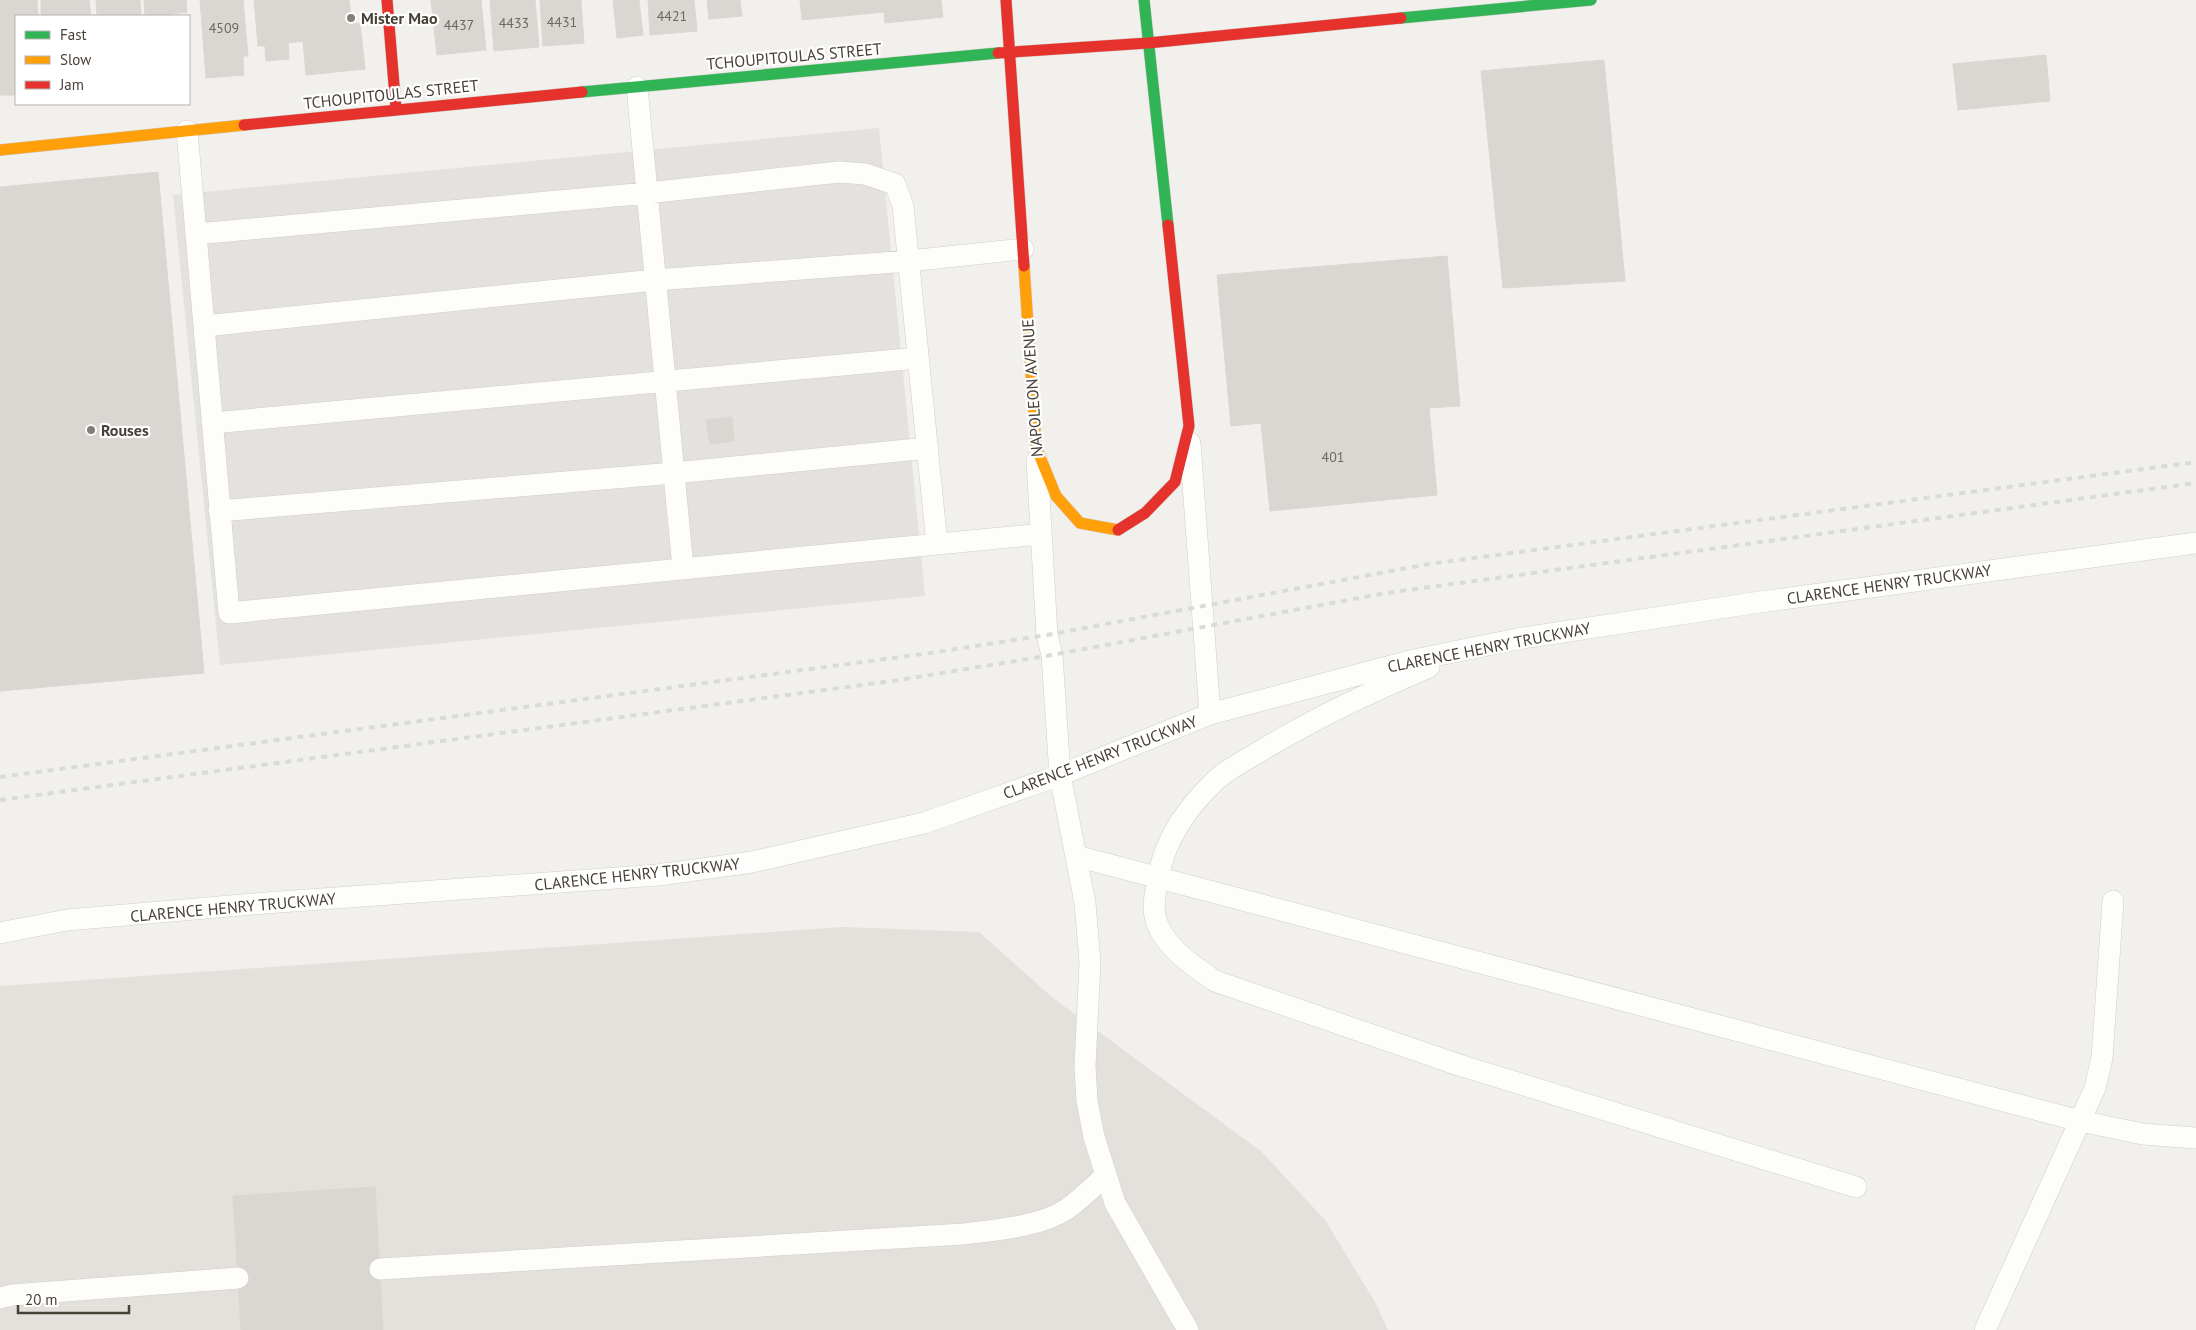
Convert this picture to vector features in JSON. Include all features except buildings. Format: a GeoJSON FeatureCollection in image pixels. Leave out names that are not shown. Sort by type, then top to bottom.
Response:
{"type":"FeatureCollection","features":[{"type":"Feature","properties":{"kind":"street"},"geometry":{"type":"LineString","coordinates":[[387,0],[396,109]]}},
{"type":"Feature","properties":{"kind":"street","name":"NAPOLEON AVENUE"},"geometry":{"type":"LineString","coordinates":[[1006,0],[1036,447]]}},
{"type":"Feature","properties":{"kind":"street"},"geometry":{"type":"LineString","coordinates":[[1036,447],[1056,496],[1080,523],[1119,530],[1145,513],[1175,482],[1189,426],[1144,0]]}},
{"type":"Feature","properties":{"kind":"street","name":"TCHOUPITOULAS STREET"},"geometry":{"type":"LineString","coordinates":[[0,150],[396,109],[1010,52],[1148,43],[1591,0]]}},
{"type":"Feature","properties":{"kind":"lane"},"geometry":{"type":"LineString","coordinates":[[637,87],[683,568]]}},
{"type":"Feature","properties":{"kind":"lane"},"geometry":{"type":"LineString","coordinates":[[187,131],[229,613],[1041,534]]}},
{"type":"Feature","properties":{"kind":"lane"},"geometry":{"type":"LineString","coordinates":[[196,234],[647,193],[839,172],[865,174],[895,184],[903,206],[937,544]]}},
{"type":"Feature","properties":{"kind":"lane"},"geometry":{"type":"LineString","coordinates":[[204,326],[655,280],[909,261],[1023,249]]}},
{"type":"Feature","properties":{"kind":"lane"},"geometry":{"type":"LineString","coordinates":[[212,422],[918,358]]}},
{"type":"Feature","properties":{"kind":"lane"},"geometry":{"type":"LineString","coordinates":[[1189,426],[1210,714]]}},
{"type":"Feature","properties":{"kind":"lane","name":"NAPOLEON AVENUE"},"geometry":{"type":"LineString","coordinates":[[1036,447],[1047,635],[1052,655],[1060,775],[1085,903],[1090,962],[1086,1060],[1088,1101],[1094,1137],[1105,1176],[1116,1203],[1188,1330]]}},
{"type":"Feature","properties":{"kind":"lane"},"geometry":{"type":"LineString","coordinates":[[219,511],[674,473],[928,448]]}},
{"type":"Feature","properties":{"kind":"lane","name":"CLARENCE HENRY TRUCKWAY"},"geometry":{"type":"LineString","coordinates":[[0,933],[67,920],[265,903],[659,875],[752,862],[924,824],[1060,775],[1210,714],[1414,660],[1526,637],[1760,602],[2196,544]]}},
{"type":"Feature","properties":{"kind":"lane"},"geometry":{"type":"LineString","coordinates":[[1475,647],[1363,695],[1295,730],[1212,783],[1176,826],[1161,863],[1155,915],[1164,938],[1196,967],[1215,981],[1459,1065],[1856,1187]]}},
{"type":"Feature","properties":{"kind":"lane"},"geometry":{"type":"LineString","coordinates":[[1076,856],[2080,1121],[2143,1134],[2196,1138]]}},
{"type":"Feature","properties":{"kind":"lane"},"geometry":{"type":"LineString","coordinates":[[1985,1330],[2096,1088],[2102,1058],[2113,901]]}},
{"type":"Feature","properties":{"kind":"lane"},"geometry":{"type":"LineString","coordinates":[[380,1269],[963,1234],[1005,1229],[1037,1221],[1066,1210],[1105,1176]]}},
{"type":"Feature","properties":{"kind":"lane"},"geometry":{"type":"LineString","coordinates":[[0,1298],[12,1295],[238,1278]]}},
{"type":"Feature","properties":{"kind":"shaded area"},"geometry":{"type":"Polygon","coordinates":[[[879,128],[925,596],[220,665],[173,195],[879,128]]]}},
{"type":"Feature","properties":{"kind":"shaded area"},"geometry":{"type":"Polygon","coordinates":[[[843,927],[979,932],[1053,998],[1262,1152],[1325,1220],[1375,1302],[1388,1330],[0,1330],[0,986],[843,927]]]}},
{"type":"Feature","properties":{"kind":"railway"},"geometry":{"type":"LineString","coordinates":[[0,777],[930,653],[1047,635],[1429,564],[2196,462]]}},
{"type":"Feature","properties":{"kind":"railway"},"geometry":{"type":"LineString","coordinates":[[0,800],[899,680],[1052,655],[1386,593],[2196,483]]}},
{"type":"Feature","properties":{"kind":"traffic: fast"},"geometry":{"type":"LineString","coordinates":[[1144,0],[1168,225]]}},
{"type":"Feature","properties":{"kind":"traffic: fast"},"geometry":{"type":"LineString","coordinates":[[1401,18],[1591,0]]}},
{"type":"Feature","properties":{"kind":"traffic: fast"},"geometry":{"type":"LineString","coordinates":[[582,92],[998,53]]}},
{"type":"Feature","properties":{"kind":"traffic: slow"},"geometry":{"type":"LineString","coordinates":[[0,150],[244,125]]}},
{"type":"Feature","properties":{"kind":"traffic: slow"},"geometry":{"type":"LineString","coordinates":[[1024,266],[1036,447],[1056,496],[1080,523],[1118,530]]}},
{"type":"Feature","properties":{"kind":"traffic: jam"},"geometry":{"type":"LineString","coordinates":[[387,0],[396,109]]}},
{"type":"Feature","properties":{"kind":"traffic: jam"},"geometry":{"type":"LineString","coordinates":[[1006,0],[1024,266]]}},
{"type":"Feature","properties":{"kind":"traffic: jam"},"geometry":{"type":"LineString","coordinates":[[998,53],[1148,43],[1401,18]]}},
{"type":"Feature","properties":{"kind":"traffic: jam"},"geometry":{"type":"LineString","coordinates":[[244,125],[582,92]]}},
{"type":"Feature","properties":{"kind":"traffic: jam"},"geometry":{"type":"LineString","coordinates":[[1118,530],[1145,513],[1175,482],[1189,426],[1168,225]]}},
{"type":"Feature","properties":{"kind":"place","name":"Mister Mao"},"geometry":{"type":"Point","coordinates":[351,18]}},
{"type":"Feature","properties":{"kind":"place","name":"Rouses"},"geometry":{"type":"Point","coordinates":[91,430]}}]}
